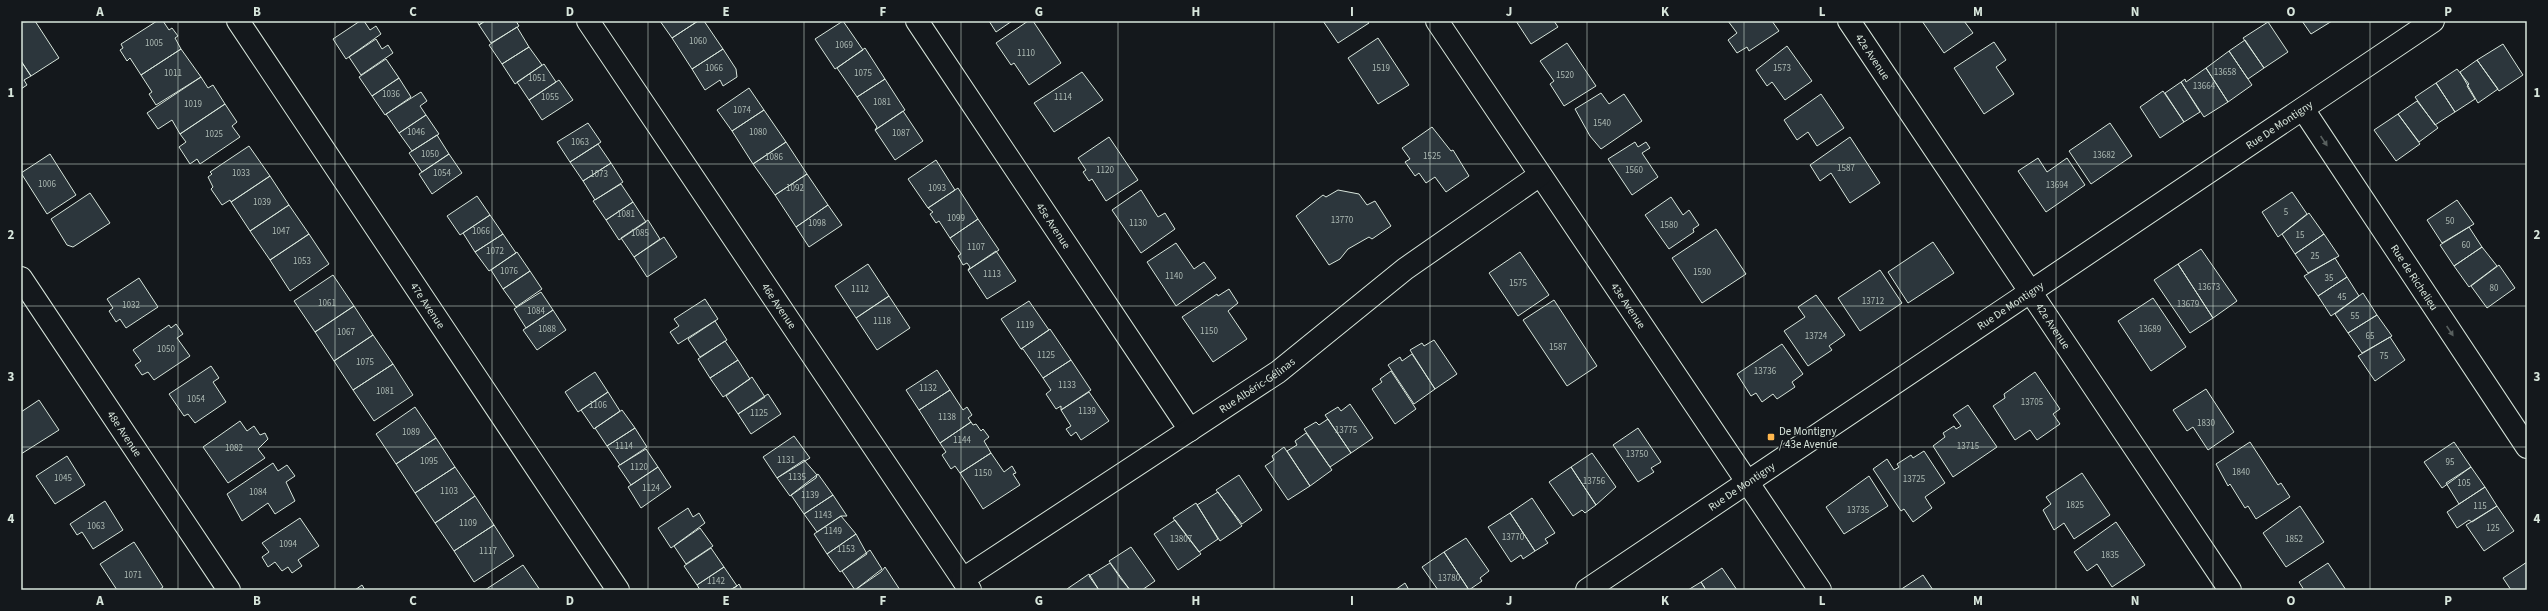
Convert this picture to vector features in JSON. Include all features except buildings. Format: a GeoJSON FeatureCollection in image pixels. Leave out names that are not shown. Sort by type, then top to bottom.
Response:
{"type":"FeatureCollection","features":[{"type":"Feature","properties":{"kind":"street","name":"47e Avenue"},"geometry":{"type":"LineString","coordinates":[[238,21],[618,590]]}},
{"type":"Feature","properties":{"kind":"street","name":"46e Avenue"},"geometry":{"type":"LineString","coordinates":[[588,21],[966,585]]}},
{"type":"Feature","properties":{"kind":"street","name":"45e Avenue"},"geometry":{"type":"LineString","coordinates":[[917,21],[1190,430]]}},
{"type":"Feature","properties":{"kind":"street","name":"43e Avenue"},"geometry":{"type":"LineString","coordinates":[[1437,21],[1820,590]]}},
{"type":"Feature","properties":{"kind":"street","name":"42e Avenue"},"geometry":{"type":"LineString","coordinates":[[1849,21],[2031,290],[2230,590]]}},
{"type":"Feature","properties":{"kind":"street","name":"Rue De Montigny"},"geometry":{"type":"LineString","coordinates":[[1587,590],[2031,290],[2434,21]]}},
{"type":"Feature","properties":{"kind":"street","name":"Rue de Richelieu"},"geometry":{"type":"LineString","coordinates":[[2302,109],[2527,447]]}},
{"type":"Feature","properties":{"kind":"street","name":"Rue Albéric-Gélinas"},"geometry":{"type":"LineString","coordinates":[[966,585],[1190,430],[1278,372],[1405,269],[1540,175]]}},
{"type":"Feature","properties":{"kind":"street","name":"48e Avenue"},"geometry":{"type":"LineString","coordinates":[[21,278],[229,590]]}},
{"type":"Feature","properties":{"kind":"place","name":"De Montigny / 43e Avenue"},"geometry":{"type":"Point","coordinates":[1771,437]}}]}
